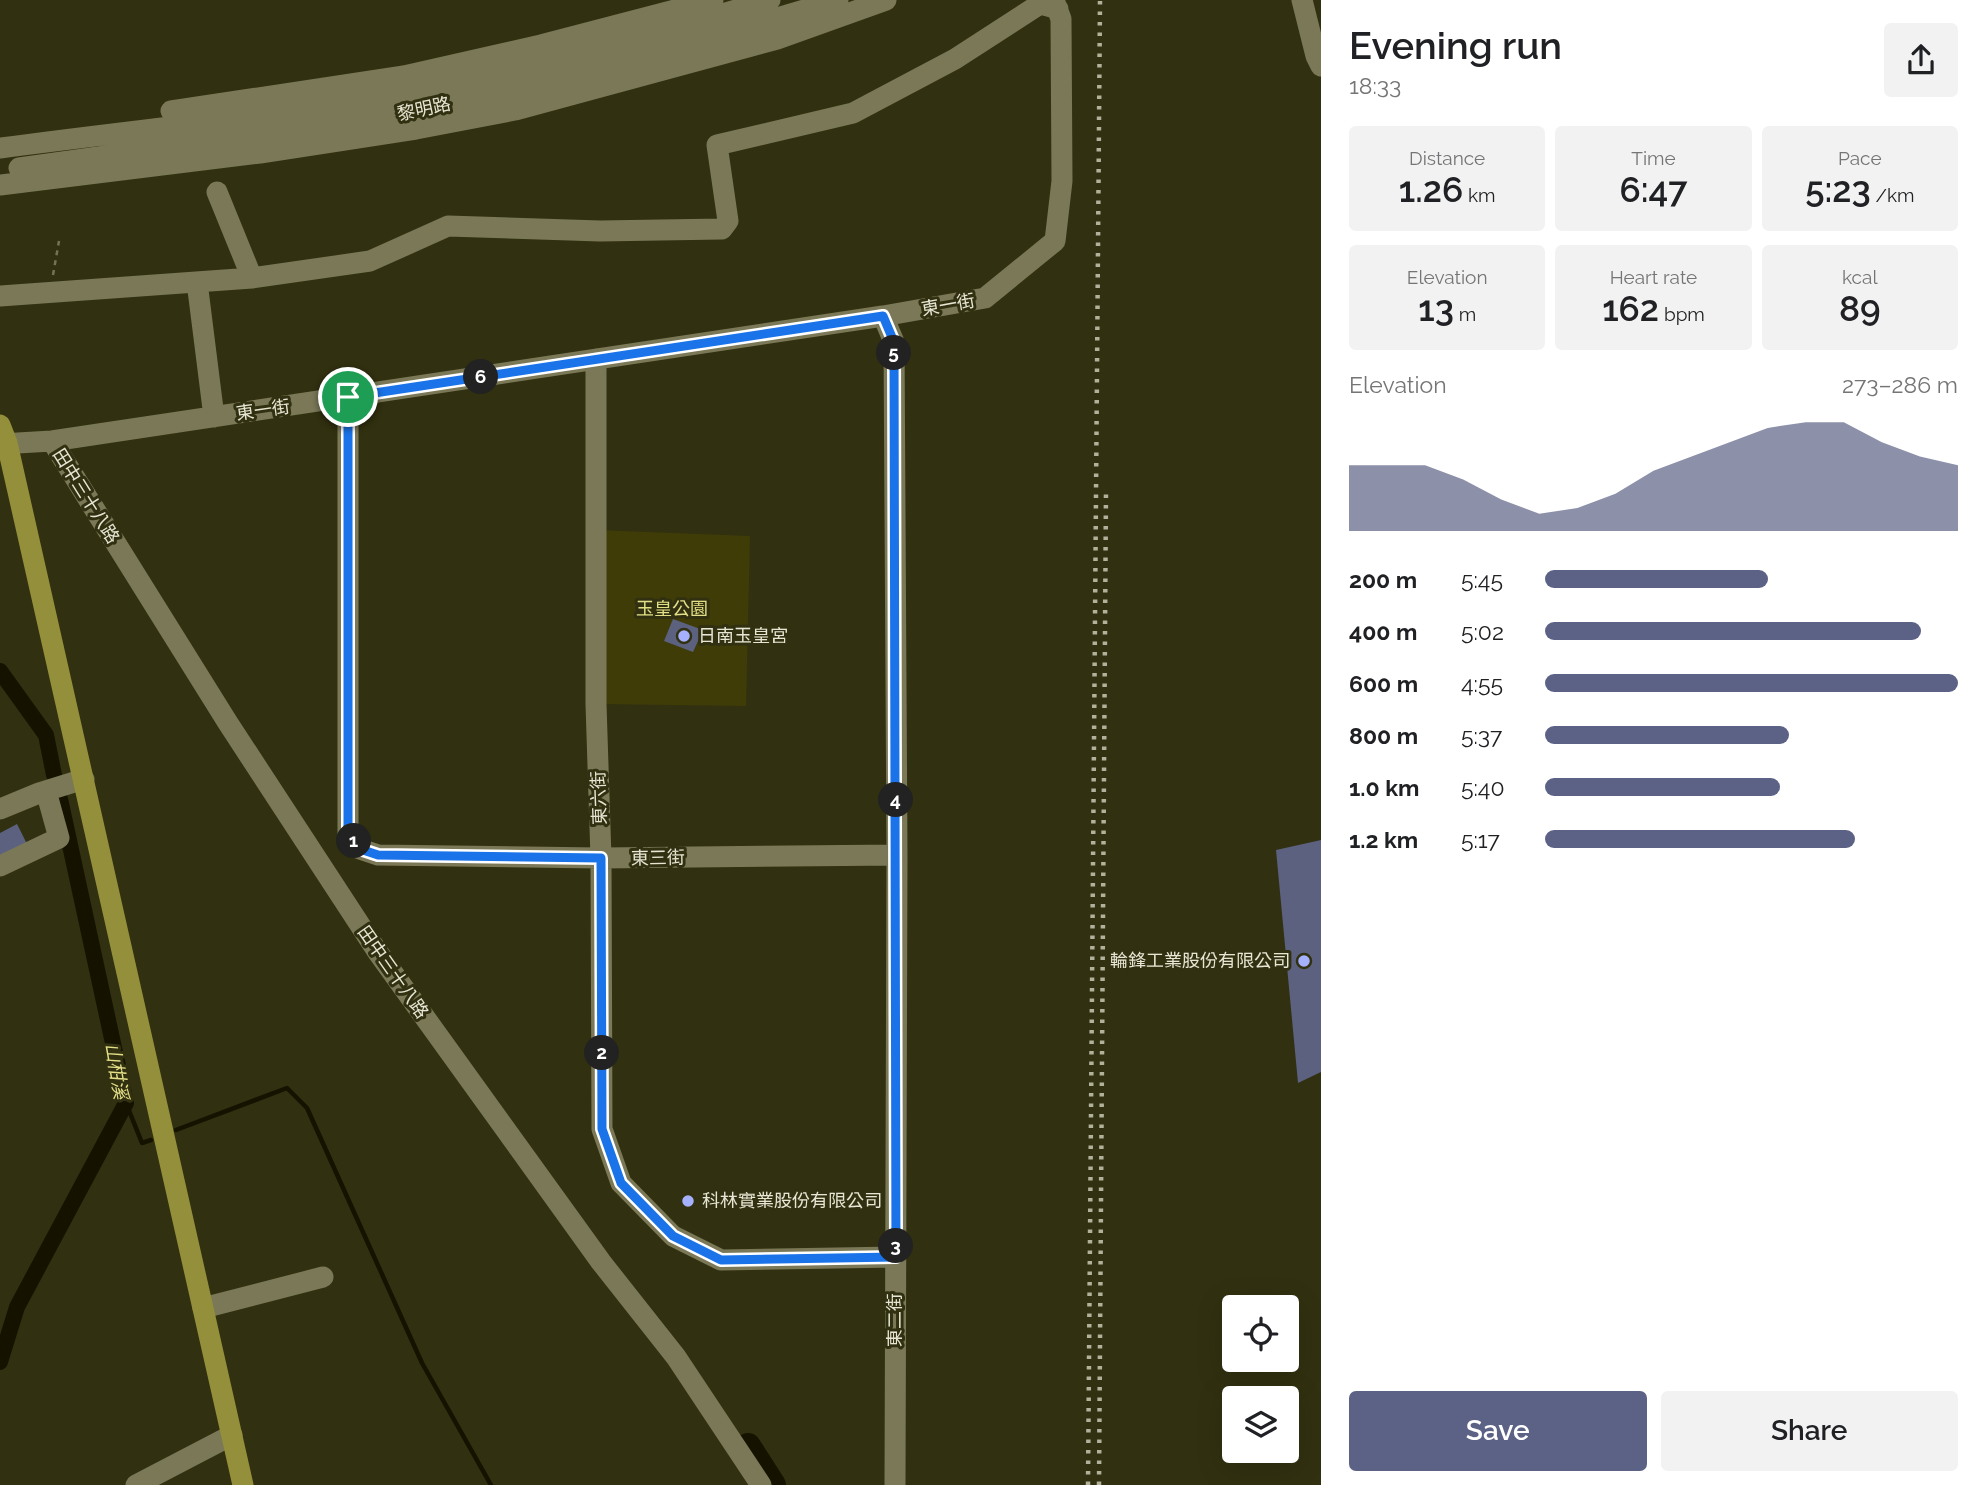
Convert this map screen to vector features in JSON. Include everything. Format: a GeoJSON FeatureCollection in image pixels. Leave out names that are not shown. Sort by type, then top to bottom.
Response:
{"type":"FeatureCollection","features":[{"type":"Feature","properties":{"kind":"main road"},"geometry":{"type":"LineString","coordinates":[[2,437],[83,779],[243,1485]]}},
{"type":"Feature","properties":{"kind":"street"},"geometry":{"type":"LineString","coordinates":[[0,134],[404,76],[541,45],[713,0]]}},
{"type":"Feature","properties":{"kind":"street","name":"黎明路"},"geometry":{"type":"LineString","coordinates":[[0,148],[386,98],[512,72],[624,43],[770,0]]}},
{"type":"Feature","properties":{"kind":"street"},"geometry":{"type":"LineString","coordinates":[[0,185],[260,153],[428,127],[515,110],[608,76],[838,0]]}},
{"type":"Feature","properties":{"kind":"street"},"geometry":{"type":"LineString","coordinates":[[608,76],[776,39],[886,0]]}},
{"type":"Feature","properties":{"kind":"street"},"geometry":{"type":"LineString","coordinates":[[1303,0],[1315,56],[1321,66]]}},
{"type":"Feature","properties":{"kind":"street"},"geometry":{"type":"LineString","coordinates":[[0,296],[252,278],[370,261],[448,226],[600,231],[722,229],[728,221],[717,145],[853,113],[955,59],[1041,4],[1058,3]]}},
{"type":"Feature","properties":{"kind":"street","name":"東一街"},"geometry":{"type":"LineString","coordinates":[[2,437],[52,441],[883,316],[985,298],[1055,241],[1062,181],[1061,19],[1058,3]]}},
{"type":"Feature","properties":{"kind":"street"},"geometry":{"type":"LineString","coordinates":[[541,45],[624,43]]}},
{"type":"Feature","properties":{"kind":"street","name":"黎明路"},"geometry":{"type":"LineString","coordinates":[[0,171],[386,117],[560,79],[608,76]]}},
{"type":"Feature","properties":{"kind":"street"},"geometry":{"type":"LineString","coordinates":[[202,121],[268,97]]}},
{"type":"Feature","properties":{"kind":"street"},"geometry":{"type":"LineString","coordinates":[[212,157],[245,137]]}},
{"type":"Feature","properties":{"kind":"street"},"geometry":{"type":"LineString","coordinates":[[217,192],[252,278]]}},
{"type":"Feature","properties":{"kind":"street"},"geometry":{"type":"LineString","coordinates":[[197,282],[214,417]]}},
{"type":"Feature","properties":{"kind":"street","name":"東二街"},"geometry":{"type":"LineString","coordinates":[[883,316],[894,342],[897,855],[895,1485]]}},
{"type":"Feature","properties":{"kind":"street","name":"東六街"},"geometry":{"type":"LineString","coordinates":[[597,359],[596,704],[601,858],[602,1129],[621,1183],[673,1236],[721,1260],[896,1257]]}},
{"type":"Feature","properties":{"kind":"street","name":"東三街"},"geometry":{"type":"LineString","coordinates":[[348,397],[348,835],[360,849],[378,855],[601,858],[897,855]]}},
{"type":"Feature","properties":{"kind":"street","name":"田中三十八路"},"geometry":{"type":"LineString","coordinates":[[52,441],[228,723],[377,951],[601,1262],[676,1357],[761,1485]]}},
{"type":"Feature","properties":{"kind":"street"},"geometry":{"type":"LineString","coordinates":[[0,809],[46,790],[83,779]]}},
{"type":"Feature","properties":{"kind":"street"},"geometry":{"type":"LineString","coordinates":[[0,866],[60,838],[46,790]]}},
{"type":"Feature","properties":{"kind":"street"},"geometry":{"type":"LineString","coordinates":[[203,1308],[323,1277]]}},
{"type":"Feature","properties":{"kind":"street"},"geometry":{"type":"LineString","coordinates":[[136,1485],[232,1435]]}},
{"type":"Feature","properties":{"kind":"path"},"geometry":{"type":"LineString","coordinates":[[50,292],[59,241]]}},
{"type":"Feature","properties":{"kind":"green space","name":"玉皇公園"},"geometry":{"type":"Polygon","coordinates":[[[596,530],[750,536],[746,706],[596,704],[596,530]]]}},
{"type":"Feature","properties":{"kind":"building","name":"日南玉皇宮"},"geometry":{"type":"Polygon","coordinates":[[[673,619],[703,630],[693,652],[664,641],[673,619]]]}},
{"type":"Feature","properties":{"kind":"building"},"geometry":{"type":"Polygon","coordinates":[[[17,824],[29,848],[0,863],[0,833],[17,824]]]}},
{"type":"Feature","properties":{"kind":"building","name":"輪鋒工業股份有限公司"},"geometry":{"type":"Polygon","coordinates":[[[1321,840],[1321,1072],[1298,1083],[1276,850],[1321,840]]]}},
{"type":"Feature","properties":{"kind":"waterway","name":"山柑溪"},"geometry":{"type":"LineString","coordinates":[[0,671],[46,735],[54,775]]}},
{"type":"Feature","properties":{"kind":"waterway","name":"山柑溪"},"geometry":{"type":"LineString","coordinates":[[0,1362],[17,1307],[126,1103],[60,799]]}},
{"type":"Feature","properties":{"kind":"waterway"},"geometry":{"type":"LineString","coordinates":[[176,1130],[287,1088],[307,1108],[422,1363],[491,1485]]}},
{"type":"Feature","properties":{"kind":"waterway"},"geometry":{"type":"LineString","coordinates":[[126,1103],[142,1143],[151,1140]]}},
{"type":"Feature","properties":{"kind":"waterway"},"geometry":{"type":"LineString","coordinates":[[748,1446],[773,1485]]}},
{"type":"Feature","properties":{"kind":"railway"},"geometry":{"type":"LineString","coordinates":[[1088,1485],[1100,0]]}},
{"type":"Feature","properties":{"kind":"railway"},"geometry":{"type":"LineString","coordinates":[[1099,1485],[1106,490]]}},
{"type":"Feature","properties":{"kind":"place","name":"日南玉皇宮"},"geometry":{"type":"Point","coordinates":[684,636]}},
{"type":"Feature","properties":{"kind":"place","name":"輪鋒工業股份有限公司"},"geometry":{"type":"Point","coordinates":[1304,961]}},
{"type":"Feature","properties":{"kind":"place","name":"科林實業股份有限公司"},"geometry":{"type":"Point","coordinates":[688,1201]}},
{"type":"Feature","properties":{"kind":"route"},"geometry":{"type":"LineString","coordinates":[[883,316],[894,342],[896,1257],[721,1260],[673,1236],[621,1183],[602,1129],[601,858],[378,855],[360,849],[348,835],[348,397],[883,316]]}}]}
